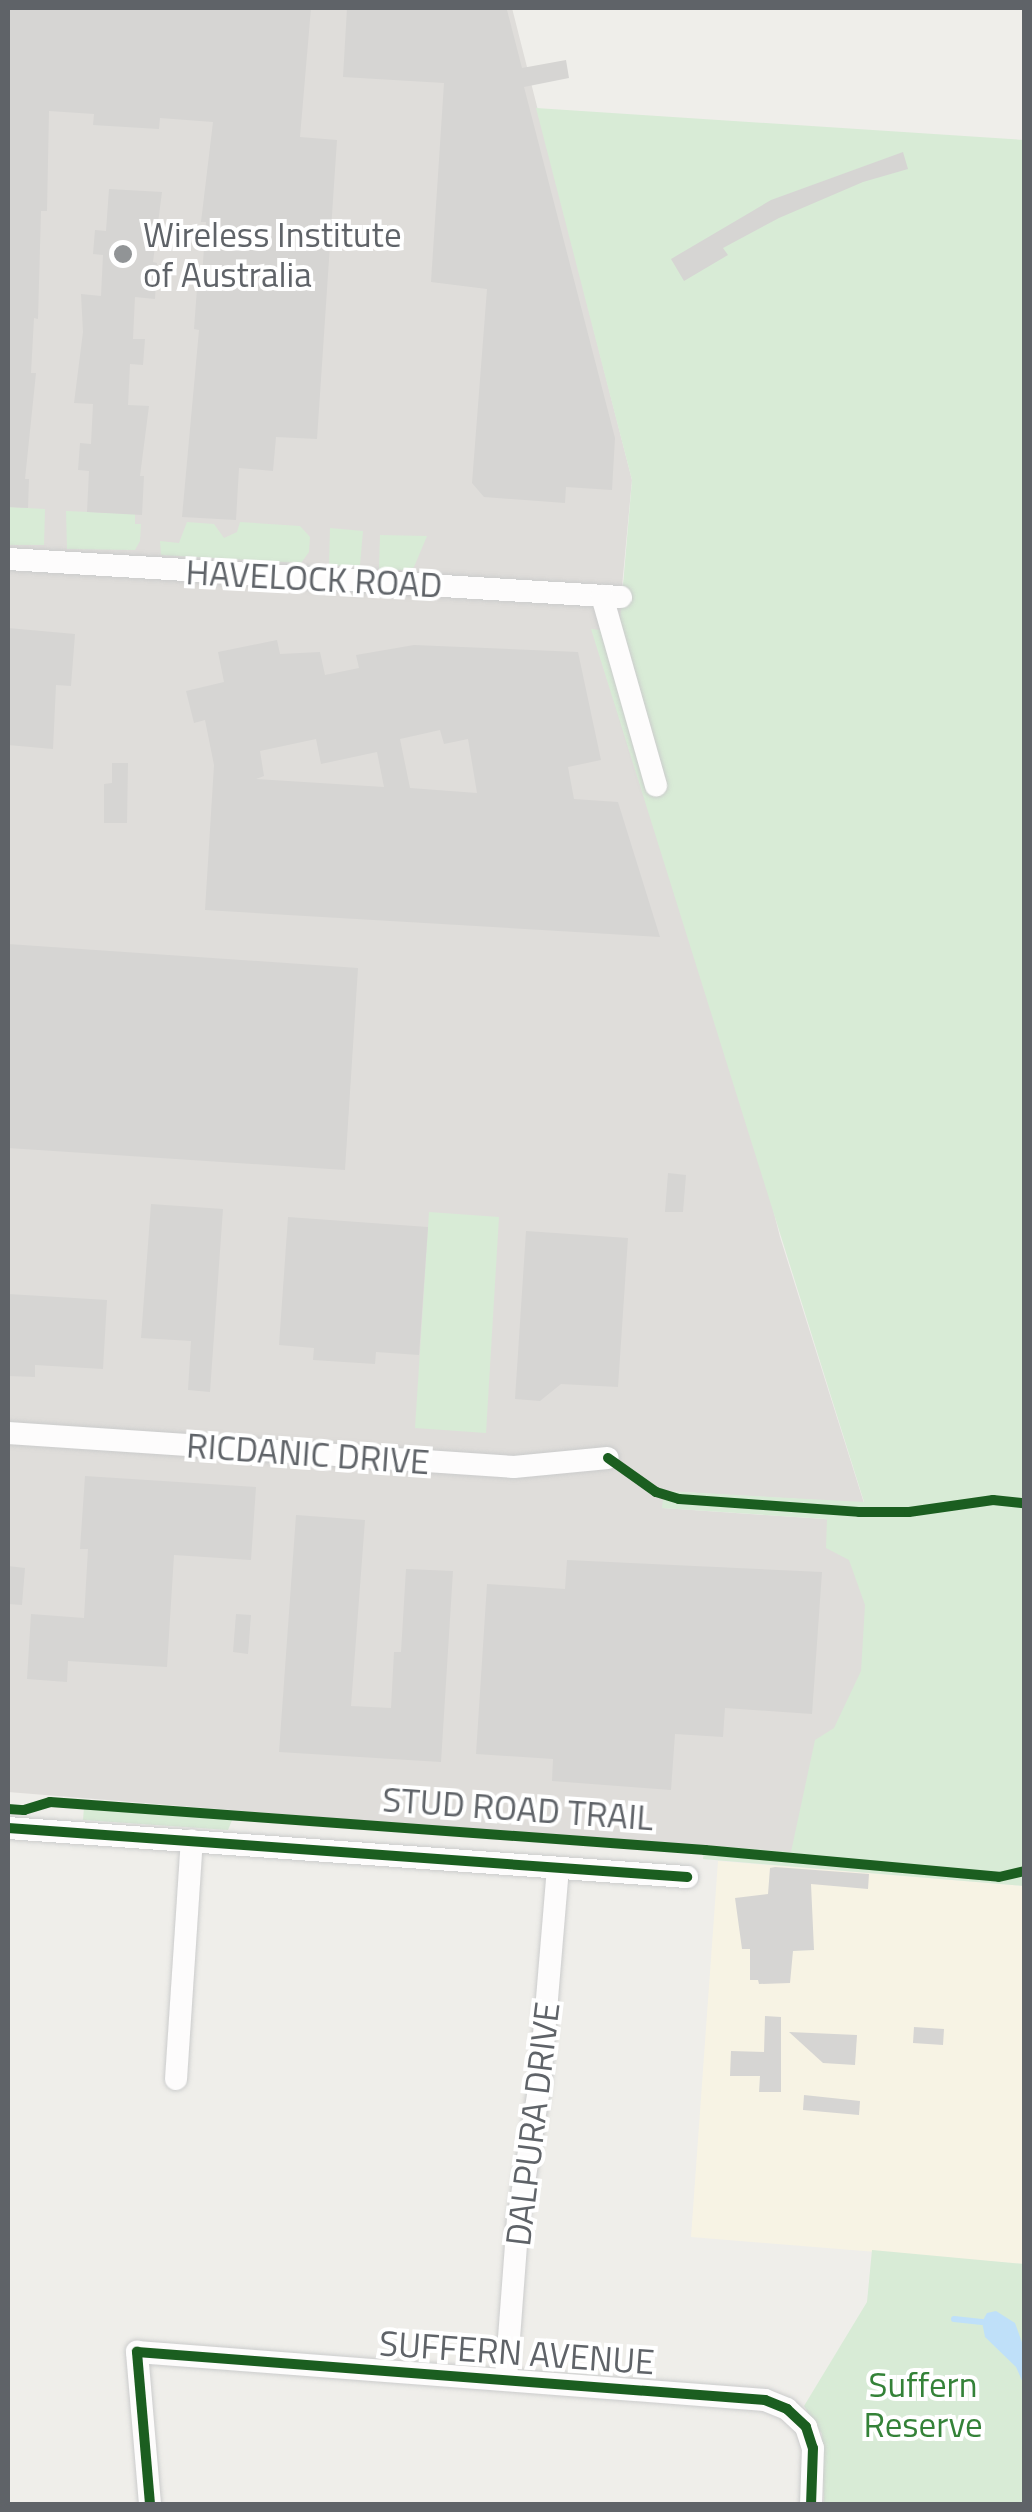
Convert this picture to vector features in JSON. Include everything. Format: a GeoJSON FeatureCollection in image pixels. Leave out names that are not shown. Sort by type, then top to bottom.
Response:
{"type":"FeatureCollection","features":[{"type":"Feature","properties":{"kind":"street","name":"HAVELOCK ROAD"},"geometry":{"type":"LineString","coordinates":[[8,559],[612,596],[656,785]]}},
{"type":"Feature","properties":{"kind":"street","name":"RICDANIC DRIVE"},"geometry":{"type":"LineString","coordinates":[[8,1433],[514,1467],[608,1458]]}},
{"type":"Feature","properties":{"kind":"street"},"geometry":{"type":"LineString","coordinates":[[8,1828],[687,1877]]}},
{"type":"Feature","properties":{"kind":"street"},"geometry":{"type":"LineString","coordinates":[[176,2079],[192,1841]]}},
{"type":"Feature","properties":{"kind":"street","name":"DALPURA DRIVE"},"geometry":{"type":"LineString","coordinates":[[506,2378],[518,2220],[546,2034],[558,1869]]}},
{"type":"Feature","properties":{"kind":"street","name":"SUFFERN AVENUE"},"geometry":{"type":"LineString","coordinates":[[150,2504],[136,2352],[765,2400],[787,2409],[806,2427],[814,2448],[811,2504]]}},
{"type":"Feature","properties":{"kind":"shaded area"},"geometry":{"type":"Polygon","coordinates":[[[8,8],[512,8],[632,480],[621,597],[780,1237],[864,1503],[665,1491],[663,1508],[911,1525],[1006,1872],[8,1792],[8,8]]]}},
{"type":"Feature","properties":{"kind":"shaded area"},"geometry":{"type":"Polygon","coordinates":[[[718,1861],[1024,1886],[1024,2264],[691,2237],[718,1861]]]}},
{"type":"Feature","properties":{"kind":"green space"},"geometry":{"type":"Polygon","coordinates":[[[536,108],[1024,140],[1024,1886],[703,1859],[705,1845],[791,1852],[815,1740],[834,1728],[861,1671],[865,1605],[849,1560],[826,1548],[827,1519],[662,1508],[664,1491],[864,1502],[591,629],[622,632],[632,480],[536,108]]]}},
{"type":"Feature","properties":{"kind":"green space"},"geometry":{"type":"Polygon","coordinates":[[[8,507],[45,509],[44,545],[8,545],[8,507]]]}},
{"type":"Feature","properties":{"kind":"green space"},"geometry":{"type":"Polygon","coordinates":[[[66,511],[135,514],[135,524],[141,524],[140,541],[135,550],[67,549],[66,511]]]}},
{"type":"Feature","properties":{"kind":"green space"},"geometry":{"type":"Polygon","coordinates":[[[187,522],[214,524],[224,538],[237,532],[240,522],[300,526],[310,537],[309,552],[301,563],[161,555],[160,541],[179,543],[187,522]]]}},
{"type":"Feature","properties":{"kind":"green space"},"geometry":{"type":"Polygon","coordinates":[[[330,528],[363,531],[360,565],[329,566],[330,528]]]}},
{"type":"Feature","properties":{"kind":"green space"},"geometry":{"type":"Polygon","coordinates":[[[380,535],[427,536],[414,567],[408,571],[379,569],[380,535]]]}},
{"type":"Feature","properties":{"kind":"green space"},"geometry":{"type":"Polygon","coordinates":[[[429,1212],[499,1217],[486,1433],[415,1428],[429,1212]]]}},
{"type":"Feature","properties":{"kind":"green space"},"geometry":{"type":"Polygon","coordinates":[[[84,1807],[233,1818],[228,1830],[83,1820],[84,1807]]]}},
{"type":"Feature","properties":{"kind":"green space","name":"Suffern Reserve"},"geometry":{"type":"Polygon","coordinates":[[[872,2250],[1024,2264],[1024,2504],[824,2504],[822,2434],[804,2406],[867,2302],[872,2250]]]}},
{"type":"Feature","properties":{"kind":"water"},"geometry":{"type":"Polygon","coordinates":[[[996,2311],[1015,2323],[1024,2348],[1024,2385],[1016,2367],[985,2337],[982,2322],[987,2313],[996,2311]]]}},
{"type":"Feature","properties":{"kind":"building"},"geometry":{"type":"Polygon","coordinates":[[[8,8],[311,8],[300,137],[337,140],[317,439],[276,437],[273,471],[239,468],[236,520],[182,517],[199,330],[194,329],[198,275],[202,275],[206,222],[201,222],[213,122],[160,118],[159,129],[93,125],[94,114],[49,111],[47,211],[41,211],[38,319],[34,318],[31,373],[36,373],[25,479],[29,479],[28,508],[8,507],[8,8]]]}},
{"type":"Feature","properties":{"kind":"building"},"geometry":{"type":"Polygon","coordinates":[[[347,8],[507,10],[522,68],[566,60],[569,78],[524,87],[615,438],[612,490],[566,487],[565,503],[484,497],[472,483],[487,289],[431,282],[444,83],[343,77],[347,8]]]}},
{"type":"Feature","properties":{"kind":"building"},"geometry":{"type":"Polygon","coordinates":[[[903,152],[908,169],[863,182],[779,218],[723,248],[728,255],[684,281],[671,259],[771,200],[903,152]]]}},
{"type":"Feature","properties":{"kind":"building"},"geometry":{"type":"Polygon","coordinates":[[[109,189],[162,192],[153,262],[157,263],[155,299],[135,297],[133,339],[145,339],[143,365],[130,364],[128,405],[149,406],[140,476],[144,476],[142,515],[87,512],[89,471],[78,470],[80,443],[91,444],[93,404],[74,403],[83,332],[81,294],[101,296],[103,255],[93,254],[95,230],[106,231],[109,189]]]}},
{"type":"Feature","properties":{"kind":"building"},"geometry":{"type":"Polygon","coordinates":[[[8,628],[75,634],[71,686],[56,685],[53,749],[8,745],[8,628]]]}},
{"type":"Feature","properties":{"kind":"building"},"geometry":{"type":"Polygon","coordinates":[[[277,640],[280,654],[320,652],[325,675],[359,668],[356,655],[414,645],[578,652],[601,760],[568,767],[574,799],[618,802],[660,937],[205,910],[214,765],[205,720],[194,723],[186,691],[224,682],[218,652],[277,640]],[[440,730],[400,739],[410,788],[477,793],[468,739],[444,744],[440,730]],[[316,739],[260,751],[264,776],[256,779],[384,787],[377,752],[321,764],[316,739]]]}},
{"type":"Feature","properties":{"kind":"building"},"geometry":{"type":"Polygon","coordinates":[[[112,763],[128,763],[127,823],[104,823],[104,784],[112,783],[112,763]]]}},
{"type":"Feature","properties":{"kind":"building"},"geometry":{"type":"Polygon","coordinates":[[[8,944],[358,968],[345,1170],[8,1148],[8,944]]]}},
{"type":"Feature","properties":{"kind":"building"},"geometry":{"type":"Polygon","coordinates":[[[668,1173],[686,1175],[683,1212],[665,1212],[668,1173]]]}},
{"type":"Feature","properties":{"kind":"building"},"geometry":{"type":"Polygon","coordinates":[[[151,1204],[223,1209],[210,1392],[188,1390],[191,1341],[141,1338],[151,1204]]]}},
{"type":"Feature","properties":{"kind":"building"},"geometry":{"type":"Polygon","coordinates":[[[288,1217],[428,1227],[419,1355],[376,1352],[375,1364],[313,1360],[314,1348],[279,1345],[288,1217]]]}},
{"type":"Feature","properties":{"kind":"building"},"geometry":{"type":"Polygon","coordinates":[[[526,1231],[628,1238],[618,1387],[561,1384],[540,1401],[515,1399],[526,1231]]]}},
{"type":"Feature","properties":{"kind":"building"},"geometry":{"type":"Polygon","coordinates":[[[8,1294],[107,1300],[103,1369],[35,1365],[35,1377],[8,1376],[8,1294]]]}},
{"type":"Feature","properties":{"kind":"building"},"geometry":{"type":"Polygon","coordinates":[[[85,1476],[256,1487],[251,1560],[174,1555],[167,1667],[68,1661],[67,1682],[27,1679],[31,1614],[84,1618],[88,1549],[80,1549],[85,1476]]]}},
{"type":"Feature","properties":{"kind":"building"},"geometry":{"type":"Polygon","coordinates":[[[296,1515],[365,1520],[351,1706],[391,1708],[394,1652],[401,1652],[406,1569],[453,1571],[441,1762],[279,1752],[296,1515]]]}},
{"type":"Feature","properties":{"kind":"building"},"geometry":{"type":"Polygon","coordinates":[[[567,1560],[822,1572],[812,1714],[725,1708],[723,1737],[675,1734],[671,1790],[552,1781],[553,1759],[476,1754],[487,1584],[565,1589],[567,1560]]]}},
{"type":"Feature","properties":{"kind":"building"},"geometry":{"type":"Polygon","coordinates":[[[8,1566],[25,1568],[22,1605],[8,1604],[8,1566]]]}},
{"type":"Feature","properties":{"kind":"building"},"geometry":{"type":"Polygon","coordinates":[[[236,1614],[251,1615],[248,1654],[233,1652],[236,1614]]]}},
{"type":"Feature","properties":{"kind":"building"},"geometry":{"type":"Polygon","coordinates":[[[770,1868],[869,1874],[868,1889],[811,1884],[814,1950],[793,1951],[790,1983],[759,1984],[758,1980],[750,1980],[750,1949],[742,1949],[735,1898],[768,1894],[770,1868]]]}},
{"type":"Feature","properties":{"kind":"building"},"geometry":{"type":"Polygon","coordinates":[[[765,2016],[781,2017],[781,2092],[759,2092],[760,2076],[730,2076],[731,2051],[764,2052],[765,2016]]]}},
{"type":"Feature","properties":{"kind":"building"},"geometry":{"type":"Polygon","coordinates":[[[914,2027],[944,2029],[943,2045],[913,2043],[914,2027]]]}},
{"type":"Feature","properties":{"kind":"building"},"geometry":{"type":"Polygon","coordinates":[[[789,2032],[857,2035],[855,2065],[823,2063],[789,2032]]]}},
{"type":"Feature","properties":{"kind":"building"},"geometry":{"type":"Polygon","coordinates":[[[804,2095],[860,2101],[859,2115],[803,2110],[804,2095]]]}},
{"type":"Feature","properties":{"kind":"waterway"},"geometry":{"type":"LineString","coordinates":[[954,2319],[982,2322]]}},
{"type":"Feature","properties":{"kind":"cycle path"},"geometry":{"type":"LineString","coordinates":[[608,1458],[656,1492],[679,1499],[859,1512],[909,1512],[993,1500],[1024,1503]]}},
{"type":"Feature","properties":{"kind":"cycle path","name":"STUD ROAD TRAIL"},"geometry":{"type":"LineString","coordinates":[[8,1809],[24,1810],[50,1802],[705,1850],[999,1877],[1024,1871]]}},
{"type":"Feature","properties":{"kind":"cycle path"},"geometry":{"type":"LineString","coordinates":[[8,1828],[687,1877]]}},
{"type":"Feature","properties":{"kind":"cycle path"},"geometry":{"type":"LineString","coordinates":[[150,2504],[137,2352],[765,2400],[787,2409],[806,2427],[813,2448],[811,2504]]}},
{"type":"Feature","properties":{"kind":"place","name":"Wireless Institute of Australia"},"geometry":{"type":"Point","coordinates":[123,254]}}]}
